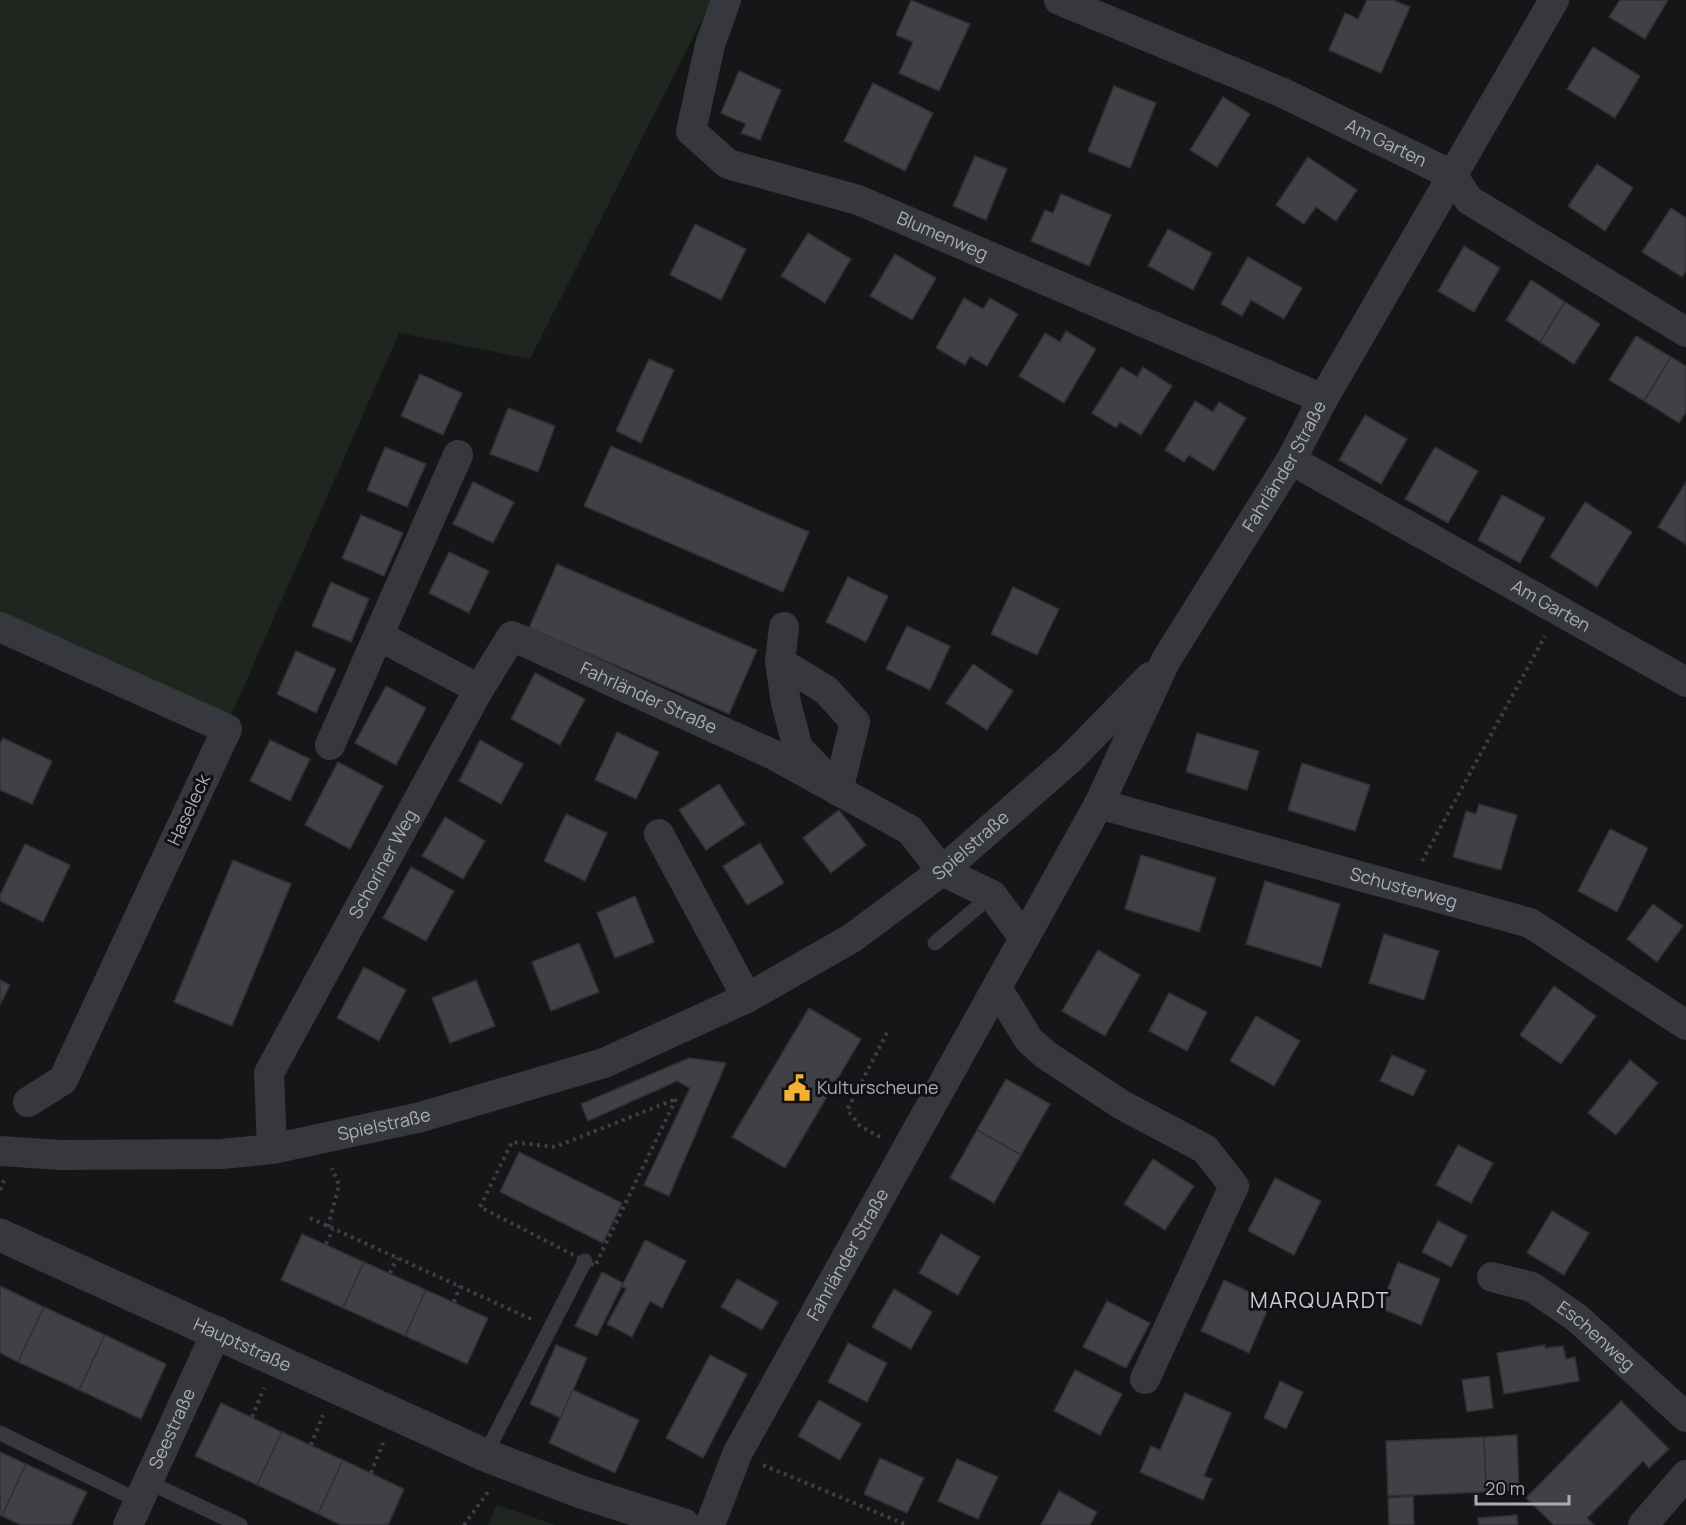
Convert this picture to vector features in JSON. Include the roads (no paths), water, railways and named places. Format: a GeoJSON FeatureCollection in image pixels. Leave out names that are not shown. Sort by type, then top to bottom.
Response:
{"type":"FeatureCollection","features":[{"type":"Feature","properties":{"kind":"street","name":"Blumenweg"},"geometry":{"type":"LineString","coordinates":[[726,0],[710,45],[691,131],[728,164],[858,200],[1323,399]]}},
{"type":"Feature","properties":{"kind":"street","name":"Am Garten"},"geometry":{"type":"LineString","coordinates":[[1059,0],[1281,92],[1452,175],[1469,200],[1686,332]]}},
{"type":"Feature","properties":{"kind":"street","name":"Fahrländer Straße"},"geometry":{"type":"LineString","coordinates":[[710,1525],[737,1454],[1099,804],[1166,660],[1291,460],[1323,399],[1554,0]]}},
{"type":"Feature","properties":{"kind":"street"},"geometry":{"type":"LineString","coordinates":[[330,744],[458,455]]}},
{"type":"Feature","properties":{"kind":"street","name":"Am Garten"},"geometry":{"type":"LineString","coordinates":[[1291,460],[1686,682]]}},
{"type":"Feature","properties":{"kind":"street","name":"Haseleck"},"geometry":{"type":"LineString","coordinates":[[0,627],[227,729],[63,1080],[28,1101]]}},
{"type":"Feature","properties":{"kind":"street","name":"Fahrländer Straße"},"geometry":{"type":"LineString","coordinates":[[784,627],[780,662],[786,703],[798,748],[838,791]]}},
{"type":"Feature","properties":{"kind":"street"},"geometry":{"type":"LineString","coordinates":[[379,636],[479,689]]}},
{"type":"Feature","properties":{"kind":"street","name":"Fahrländer Straße"},"geometry":{"type":"LineString","coordinates":[[479,689],[512,636],[774,755],[910,830],[942,871],[992,895],[1024,938]]}},
{"type":"Feature","properties":{"kind":"street","name":"Spielstraße"},"geometry":{"type":"LineString","coordinates":[[0,1151],[60,1155],[222,1154],[272,1149],[323,1140],[421,1117],[604,1063],[747,998],[852,938],[942,871],[1070,759],[1166,660]]}},
{"type":"Feature","properties":{"kind":"street"},"geometry":{"type":"LineString","coordinates":[[780,662],[826,690],[855,722],[838,791]]}},
{"type":"Feature","properties":{"kind":"street","name":"Schoriner Weg"},"geometry":{"type":"LineString","coordinates":[[272,1149],[269,1073],[479,689]]}},
{"type":"Feature","properties":{"kind":"street","name":"Schusterweg"},"geometry":{"type":"LineString","coordinates":[[1099,804],[1530,923],[1686,1025]]}},
{"type":"Feature","properties":{"kind":"street"},"geometry":{"type":"LineString","coordinates":[[659,834],[747,998]]}},
{"type":"Feature","properties":{"kind":"street"},"geometry":{"type":"LineString","coordinates":[[997,988],[1029,1040],[1046,1055],[1122,1105],[1205,1149],[1234,1186],[1145,1379]]}},
{"type":"Feature","properties":{"kind":"street","name":"Hauptstraße"},"geometry":{"type":"LineString","coordinates":[[0,1235],[217,1331],[485,1455],[582,1492],[684,1525]]}},
{"type":"Feature","properties":{"kind":"street","name":"Eschenweg"},"geometry":{"type":"LineString","coordinates":[[1492,1277],[1532,1287],[1577,1318],[1686,1417]]}},
{"type":"Feature","properties":{"kind":"street","name":"Seestraße"},"geometry":{"type":"LineString","coordinates":[[138,1502],[217,1331]]}},
{"type":"Feature","properties":{"kind":"street"},"geometry":{"type":"LineString","coordinates":[[1646,1524],[1686,1475]]}},
{"type":"Feature","properties":{"kind":"lane"},"geometry":{"type":"LineString","coordinates":[[935,943],[992,895]]}},
{"type":"Feature","properties":{"kind":"lane"},"geometry":{"type":"LineString","coordinates":[[485,1455],[585,1261]]}},
{"type":"Feature","properties":{"kind":"lane"},"geometry":{"type":"LineString","coordinates":[[0,1433],[138,1502],[240,1525]]}},
{"type":"Feature","properties":{"kind":"place","name":"Kulturscheune"},"geometry":{"type":"Point","coordinates":[797,1088]}},
{"type":"Feature","properties":{"kind":"district","name":"MARQUARDT"},"geometry":{"type":"Point","coordinates":[1320,1301]}}]}
